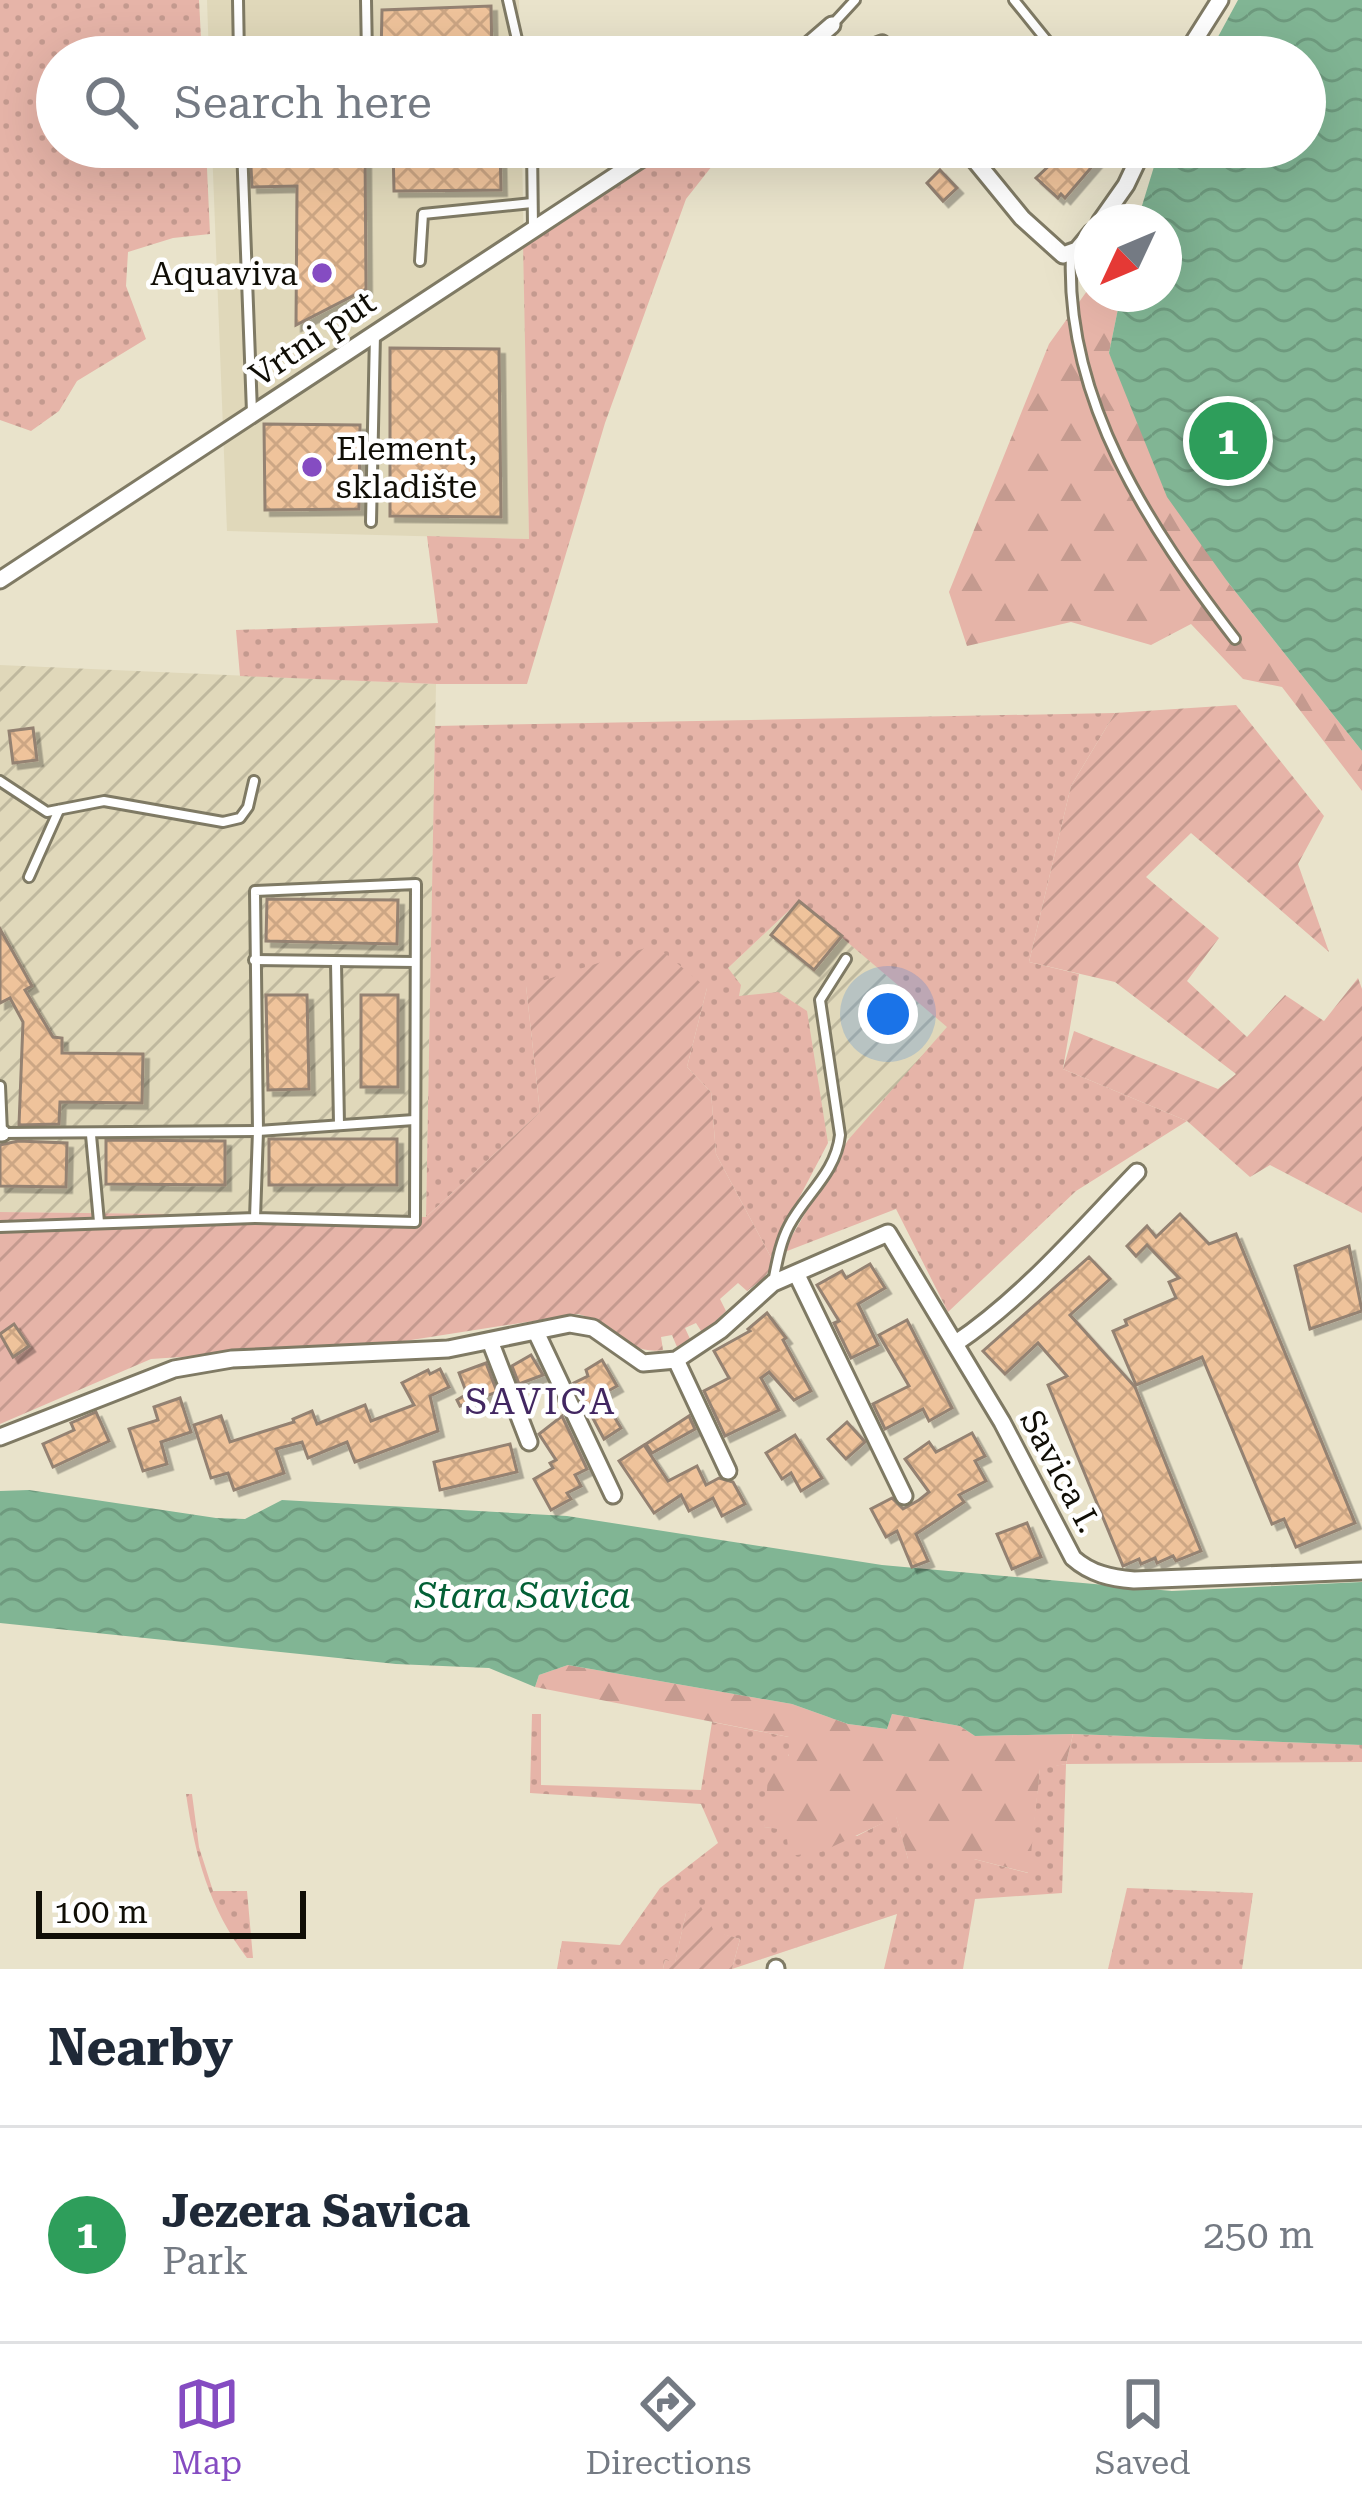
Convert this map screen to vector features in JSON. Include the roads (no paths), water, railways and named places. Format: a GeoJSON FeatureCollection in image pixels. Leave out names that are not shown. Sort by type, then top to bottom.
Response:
{"type":"FeatureCollection","features":[{"type":"Feature","properties":{"kind":"street"},"geometry":{"type":"LineString","coordinates":[[1197,36],[1220,0]]}},
{"type":"Feature","properties":{"kind":"street"},"geometry":{"type":"LineString","coordinates":[[820,36],[832,25]]}},
{"type":"Feature","properties":{"kind":"street","name":"Vrtni put"},"geometry":{"type":"LineString","coordinates":[[0,580],[626,168]]}},
{"type":"Feature","properties":{"kind":"street"},"geometry":{"type":"LineString","coordinates":[[982,168],[1048,245],[1063,255],[1074,251]]}},
{"type":"Feature","properties":{"kind":"street"},"geometry":{"type":"LineString","coordinates":[[1113,204],[1134,168]]}},
{"type":"Feature","properties":{"kind":"street"},"geometry":{"type":"LineString","coordinates":[[956,1343],[1052,1261],[1137,1172]]}},
{"type":"Feature","properties":{"kind":"street","name":"Savica I."},"geometry":{"type":"LineString","coordinates":[[676,1360],[721,1330],[773,1283],[888,1234],[956,1343],[1073,1558],[1084,1567],[1135,1580],[1362,1571]]}},
{"type":"Feature","properties":{"kind":"street"},"geometry":{"type":"LineString","coordinates":[[797,1275],[904,1496]]}},
{"type":"Feature","properties":{"kind":"street"},"geometry":{"type":"LineString","coordinates":[[0,1437],[197,1363],[448,1349],[586,1324],[643,1363],[676,1360],[728,1471]]}},
{"type":"Feature","properties":{"kind":"street"},"geometry":{"type":"LineString","coordinates":[[536,1332],[613,1495]]}},
{"type":"Feature","properties":{"kind":"street"},"geometry":{"type":"LineString","coordinates":[[490,1341],[529,1442]]}},
{"type":"Feature","properties":{"kind":"lane"},"geometry":{"type":"LineString","coordinates":[[238,0],[239,36]]}},
{"type":"Feature","properties":{"kind":"lane"},"geometry":{"type":"LineString","coordinates":[[366,0],[367,36]]}},
{"type":"Feature","properties":{"kind":"lane"},"geometry":{"type":"LineString","coordinates":[[508,0],[516,36]]}},
{"type":"Feature","properties":{"kind":"lane"},"geometry":{"type":"LineString","coordinates":[[832,25],[855,0]]}},
{"type":"Feature","properties":{"kind":"lane"},"geometry":{"type":"LineString","coordinates":[[1013,0],[1043,36]]}},
{"type":"Feature","properties":{"kind":"lane"},"geometry":{"type":"LineString","coordinates":[[243,168],[252,414]]}},
{"type":"Feature","properties":{"kind":"lane"},"geometry":{"type":"LineString","coordinates":[[532,168],[533,227]]}},
{"type":"Feature","properties":{"kind":"lane"},"geometry":{"type":"LineString","coordinates":[[420,262],[423,214],[532,203]]}},
{"type":"Feature","properties":{"kind":"lane"},"geometry":{"type":"LineString","coordinates":[[1071,254],[1069,302],[1076,345],[1095,405],[1145,513],[1235,639]]}},
{"type":"Feature","properties":{"kind":"lane"},"geometry":{"type":"LineString","coordinates":[[371,522],[375,333]]}},
{"type":"Feature","properties":{"kind":"lane"},"geometry":{"type":"LineString","coordinates":[[0,781],[38,809],[104,801],[230,822],[248,807],[254,781]]}},
{"type":"Feature","properties":{"kind":"lane"},"geometry":{"type":"LineString","coordinates":[[29,877],[59,810]]}},
{"type":"Feature","properties":{"kind":"lane"},"geometry":{"type":"LineString","coordinates":[[0,1227],[255,1218],[415,1222],[416,884],[255,891],[255,1218]]}},
{"type":"Feature","properties":{"kind":"lane"},"geometry":{"type":"LineString","coordinates":[[773,1283],[789,1225],[838,1149],[840,1135],[820,1000],[846,959]]}},
{"type":"Feature","properties":{"kind":"lane"},"geometry":{"type":"LineString","coordinates":[[254,960],[415,962]]}},
{"type":"Feature","properties":{"kind":"lane"},"geometry":{"type":"LineString","coordinates":[[336,963],[339,1124]]}},
{"type":"Feature","properties":{"kind":"lane"},"geometry":{"type":"LineString","coordinates":[[0,1087],[1,1133],[258,1131],[414,1120]]}},
{"type":"Feature","properties":{"kind":"lane"},"geometry":{"type":"LineString","coordinates":[[92,1135],[99,1222]]}},
{"type":"Feature","properties":{"kind":"water"},"geometry":{"type":"Polygon","coordinates":[[[1238,0],[1362,0],[1362,751],[1167,497],[1109,353],[1117,312],[1182,312],[1182,204],[1143,204],[1154,168],[1326,168],[1326,36],[1218,36],[1238,0]]]}},
{"type":"Feature","properties":{"kind":"water","name":"Stara Savica"},"geometry":{"type":"Polygon","coordinates":[[[29,1490],[216,1518],[245,1519],[282,1500],[567,1516],[882,1565],[1172,1591],[1362,1582],[1362,1745],[1073,1734],[975,1736],[960,1726],[892,1714],[887,1729],[848,1724],[792,1704],[568,1665],[539,1675],[535,1687],[489,1668],[396,1664],[0,1623],[0,1491],[29,1490]]]}},
{"type":"Feature","properties":{"kind":"place","name":"Aquaviva"},"geometry":{"type":"Point","coordinates":[322,273]}},
{"type":"Feature","properties":{"kind":"place","name":"Jezera Savica"},"geometry":{"type":"Point","coordinates":[1228,441]}},
{"type":"Feature","properties":{"kind":"place","name":"Element, skladište"},"geometry":{"type":"Point","coordinates":[312,467]}},
{"type":"Feature","properties":{"kind":"district","name":"SAVICA"},"geometry":{"type":"Point","coordinates":[541,1401]}}]}
